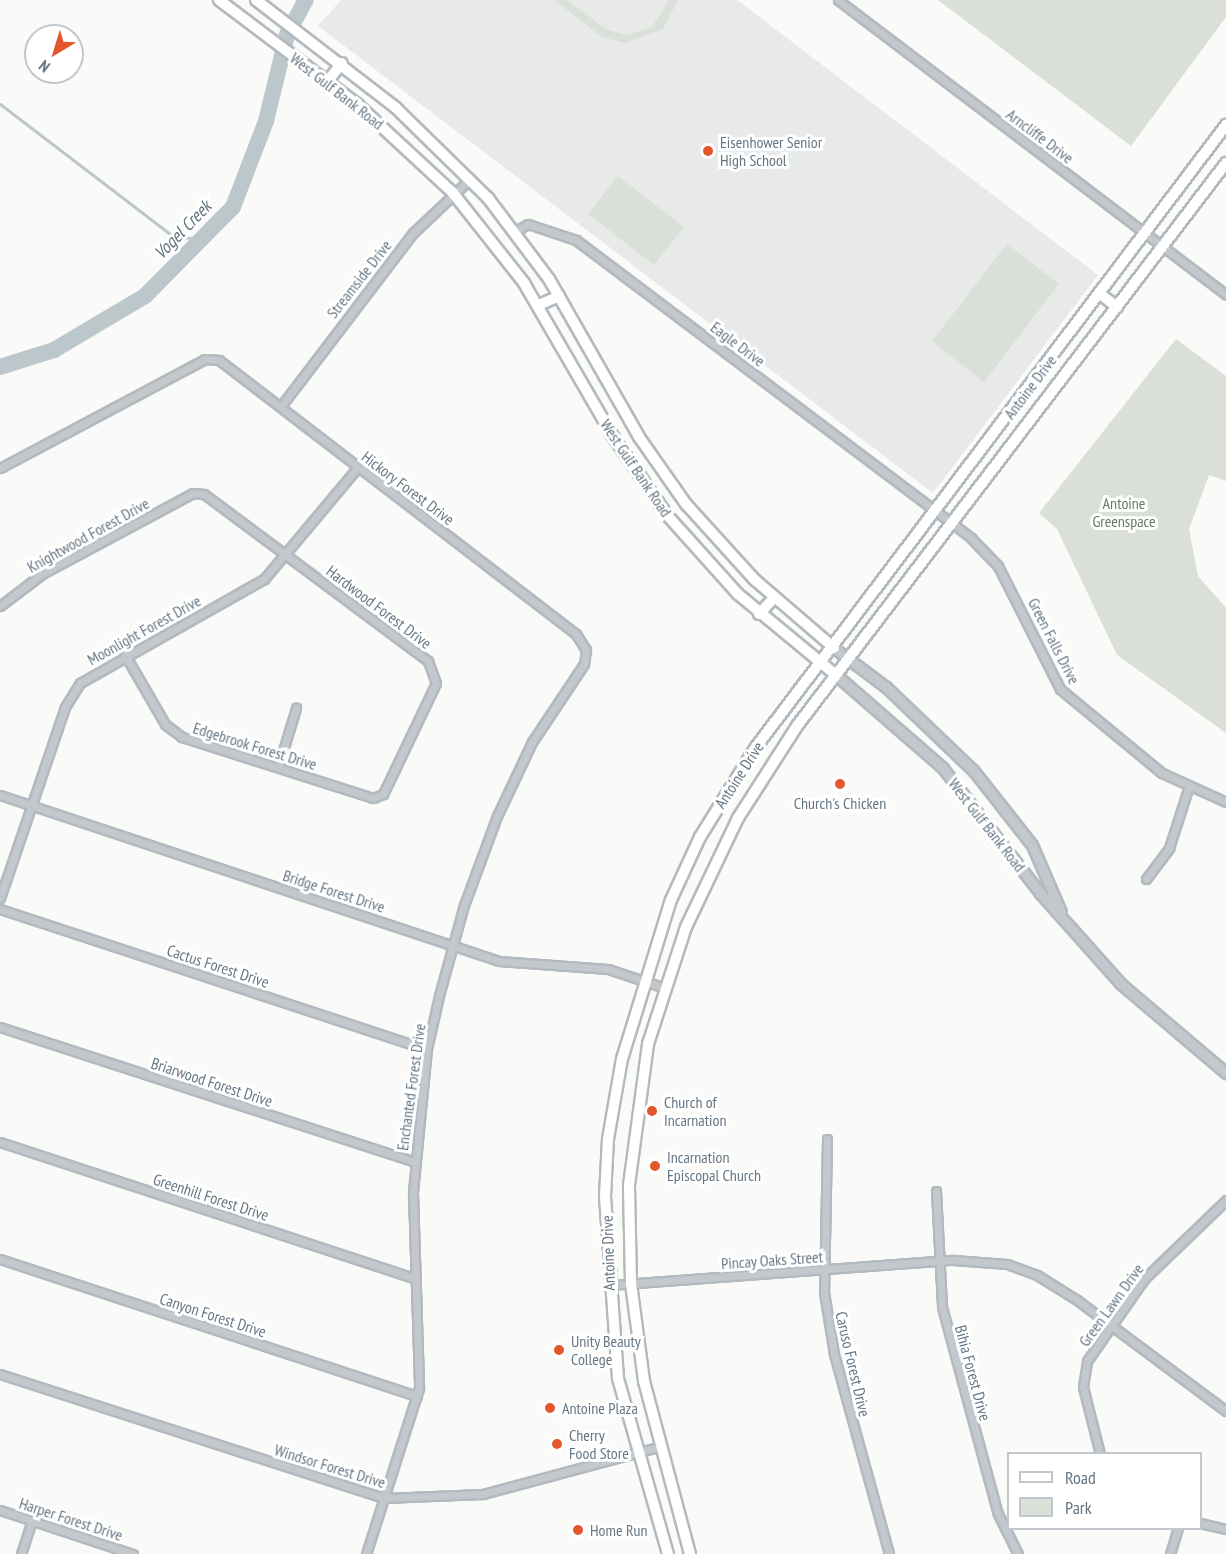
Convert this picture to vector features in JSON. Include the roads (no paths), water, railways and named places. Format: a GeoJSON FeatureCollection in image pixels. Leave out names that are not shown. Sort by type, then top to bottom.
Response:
{"type":"FeatureCollection","features":[{"type":"Feature","properties":{"kind":"main road","name":"West Gulf Bank Road"},"geometry":{"type":"LineString","coordinates":[[219,0],[327,82],[406,146],[453,193],[538,305],[640,479],[710,566],[759,614],[824,662],[836,675]]}},
{"type":"Feature","properties":{"kind":"main road","name":"West Gulf Bank Road"},"geometry":{"type":"LineString","coordinates":[[256,0],[342,63],[470,179],[514,232],[559,296],[639,437],[728,554],[834,648]]}},
{"type":"Feature","properties":{"kind":"main road"},"geometry":{"type":"LineString","coordinates":[[327,82],[342,63]]}},
{"type":"Feature","properties":{"kind":"main road","name":"Antoine Drive"},"geometry":{"type":"LineString","coordinates":[[668,1554],[637,1453],[618,1378],[609,1285],[608,1139],[644,979],[700,838],[756,747],[824,662],[1226,125]]}},
{"type":"Feature","properties":{"kind":"main road","name":"Antoine Drive"},"geometry":{"type":"LineString","coordinates":[[690,1554],[659,1447],[631,1283],[635,1126],[648,1044],[664,988],[690,917],[738,818],[836,675],[954,526],[1226,163]]}},
{"type":"Feature","properties":{"kind":"main road"},"geometry":{"type":"LineString","coordinates":[[1100,293],[1118,307]]}},
{"type":"Feature","properties":{"kind":"main road"},"geometry":{"type":"LineString","coordinates":[[538,305],[559,296]]}},
{"type":"Feature","properties":{"kind":"main road"},"geometry":{"type":"LineString","coordinates":[[1059,347],[1076,361]]}},
{"type":"Feature","properties":{"kind":"main road"},"geometry":{"type":"LineString","coordinates":[[710,566],[728,554]]}},
{"type":"Feature","properties":{"kind":"main road"},"geometry":{"type":"LineString","coordinates":[[759,614],[774,597]]}},
{"type":"Feature","properties":{"kind":"street","name":"Arncliffe Drive"},"geometry":{"type":"LineString","coordinates":[[838,0],[1226,294]]}},
{"type":"Feature","properties":{"kind":"street","name":"Streamside Drive"},"geometry":{"type":"LineString","coordinates":[[281,406],[413,233],[470,179]]}},
{"type":"Feature","properties":{"kind":"street","name":"Eagle Drive"},"geometry":{"type":"LineString","coordinates":[[514,232],[528,224],[576,240],[935,512]]}},
{"type":"Feature","properties":{"kind":"street","name":"Hickory Forest Drive"},"geometry":{"type":"LineString","coordinates":[[0,468],[205,359],[219,360],[576,634],[586,650]]}},
{"type":"Feature","properties":{"kind":"street","name":"Moonlight Forest Drive"},"geometry":{"type":"LineString","coordinates":[[0,898],[30,805],[69,698],[87,678],[264,579],[358,467]]}},
{"type":"Feature","properties":{"kind":"street","name":"Hardwood Forest Drive"},"geometry":{"type":"LineString","coordinates":[[193,493],[215,498],[428,661],[436,674],[434,689],[383,794]]}},
{"type":"Feature","properties":{"kind":"street","name":"Knightwood Forest Drive"},"geometry":{"type":"LineString","coordinates":[[0,606],[42,574],[193,493]]}},
{"type":"Feature","properties":{"kind":"street","name":"Green Falls Drive"},"geometry":{"type":"LineString","coordinates":[[935,512],[998,566],[1060,689],[1188,789],[1226,802]]}},
{"type":"Feature","properties":{"kind":"street","name":"West Gulf Bank Road"},"geometry":{"type":"LineString","coordinates":[[834,648],[848,661],[886,687],[956,753],[1032,845],[1070,927]]}},
{"type":"Feature","properties":{"kind":"street","name":"Enchanted Forest Drive"},"geometry":{"type":"LineString","coordinates":[[366,1554],[417,1396],[413,1278],[415,1162],[427,1049],[453,944],[514,778],[584,664],[586,650]]}},
{"type":"Feature","properties":{"kind":"street","name":"Edgebrook Forest Drive"},"geometry":{"type":"LineString","coordinates":[[125,655],[173,731],[373,798],[383,794]]}},
{"type":"Feature","properties":{"kind":"street","name":"West Gulf Bank Road"},"geometry":{"type":"LineString","coordinates":[[836,675],[942,767],[1070,927],[1121,984],[1226,1073]]}},
{"type":"Feature","properties":{"kind":"street"},"geometry":{"type":"LineString","coordinates":[[278,767],[296,708]]}},
{"type":"Feature","properties":{"kind":"street"},"geometry":{"type":"LineString","coordinates":[[942,767],[956,753]]}},
{"type":"Feature","properties":{"kind":"street"},"geometry":{"type":"LineString","coordinates":[[1146,879],[1169,848],[1188,789]]}},
{"type":"Feature","properties":{"kind":"street","name":"Bridge Forest Drive"},"geometry":{"type":"LineString","coordinates":[[0,795],[522,966],[589,967],[644,979],[664,988]]}},
{"type":"Feature","properties":{"kind":"street","name":"Cactus Forest Drive"},"geometry":{"type":"LineString","coordinates":[[0,909],[427,1049]]}},
{"type":"Feature","properties":{"kind":"street","name":"Briarwood Forest Drive"},"geometry":{"type":"LineString","coordinates":[[0,1027],[415,1162]]}},
{"type":"Feature","properties":{"kind":"street","name":"Caruso Forest Drive"},"geometry":{"type":"LineString","coordinates":[[827,1139],[822,1270],[834,1353],[889,1554]]}},
{"type":"Feature","properties":{"kind":"street","name":"Greenhill Forest Drive"},"geometry":{"type":"LineString","coordinates":[[0,1142],[413,1278]]}},
{"type":"Feature","properties":{"kind":"street","name":"Bihia Forest Drive"},"geometry":{"type":"LineString","coordinates":[[936,1191],[937,1262],[954,1357],[998,1514],[1018,1554]]}},
{"type":"Feature","properties":{"kind":"street","name":"Green Lawn Drive"},"geometry":{"type":"LineString","coordinates":[[1100,1452],[1082,1378],[1113,1324],[1144,1279],[1226,1200]]}},
{"type":"Feature","properties":{"kind":"street","name":"Canyon Forest Drive"},"geometry":{"type":"LineString","coordinates":[[0,1259],[417,1396]]}},
{"type":"Feature","properties":{"kind":"street","name":"Pincay Oaks Street"},"geometry":{"type":"LineString","coordinates":[[609,1285],[937,1262],[991,1261],[1027,1270],[1113,1324]]}},
{"type":"Feature","properties":{"kind":"street"},"geometry":{"type":"LineString","coordinates":[[1113,1324],[1226,1411]]}},
{"type":"Feature","properties":{"kind":"street","name":"Windsor Forest Drive"},"geometry":{"type":"LineString","coordinates":[[0,1374],[384,1498],[483,1494],[659,1447]]}},
{"type":"Feature","properties":{"kind":"street","name":"Harper Forest Drive"},"geometry":{"type":"LineString","coordinates":[[0,1510],[133,1554]]}},
{"type":"Feature","properties":{"kind":"street"},"geometry":{"type":"LineString","coordinates":[[21,1554],[32,1521]]}},
{"type":"Feature","properties":{"kind":"street"},"geometry":{"type":"LineString","coordinates":[[1202,1523],[1226,1529]]}},
{"type":"Feature","properties":{"kind":"street"},"geometry":{"type":"LineString","coordinates":[[1170,1554],[1177,1530]]}},
{"type":"Feature","properties":{"kind":"waterway","name":"Vogel Creek"},"geometry":{"type":"LineString","coordinates":[[0,367],[54,350],[145,296],[233,207],[266,121],[287,35],[306,0]]}},
{"type":"Feature","properties":{"kind":"waterway"},"geometry":{"type":"LineString","coordinates":[[0,104],[174,237],[194,238],[210,220],[223,218]]}},
{"type":"Feature","properties":{"kind":"place","name":"Eisenhower Senior High School"},"geometry":{"type":"Point","coordinates":[708,151]}},
{"type":"Feature","properties":{"kind":"place","name":"Church's Chicken"},"geometry":{"type":"Point","coordinates":[840,784]}},
{"type":"Feature","properties":{"kind":"place","name":"Church of Incarnation"},"geometry":{"type":"Point","coordinates":[652,1111]}},
{"type":"Feature","properties":{"kind":"place","name":"Incarnation Episcopal Church"},"geometry":{"type":"Point","coordinates":[655,1166]}},
{"type":"Feature","properties":{"kind":"place","name":"Unity Beauty College"},"geometry":{"type":"Point","coordinates":[559,1350]}},
{"type":"Feature","properties":{"kind":"place","name":"Antoine Plaza"},"geometry":{"type":"Point","coordinates":[550,1408]}},
{"type":"Feature","properties":{"kind":"place","name":"Cherry Food Store"},"geometry":{"type":"Point","coordinates":[557,1444]}},
{"type":"Feature","properties":{"kind":"place","name":"Home Run"},"geometry":{"type":"Point","coordinates":[578,1530]}},
{"type":"Feature","properties":{"kind":"park label","name":"Antoine Greenspace"},"geometry":{"type":"Point","coordinates":[1124,512]}}]}
